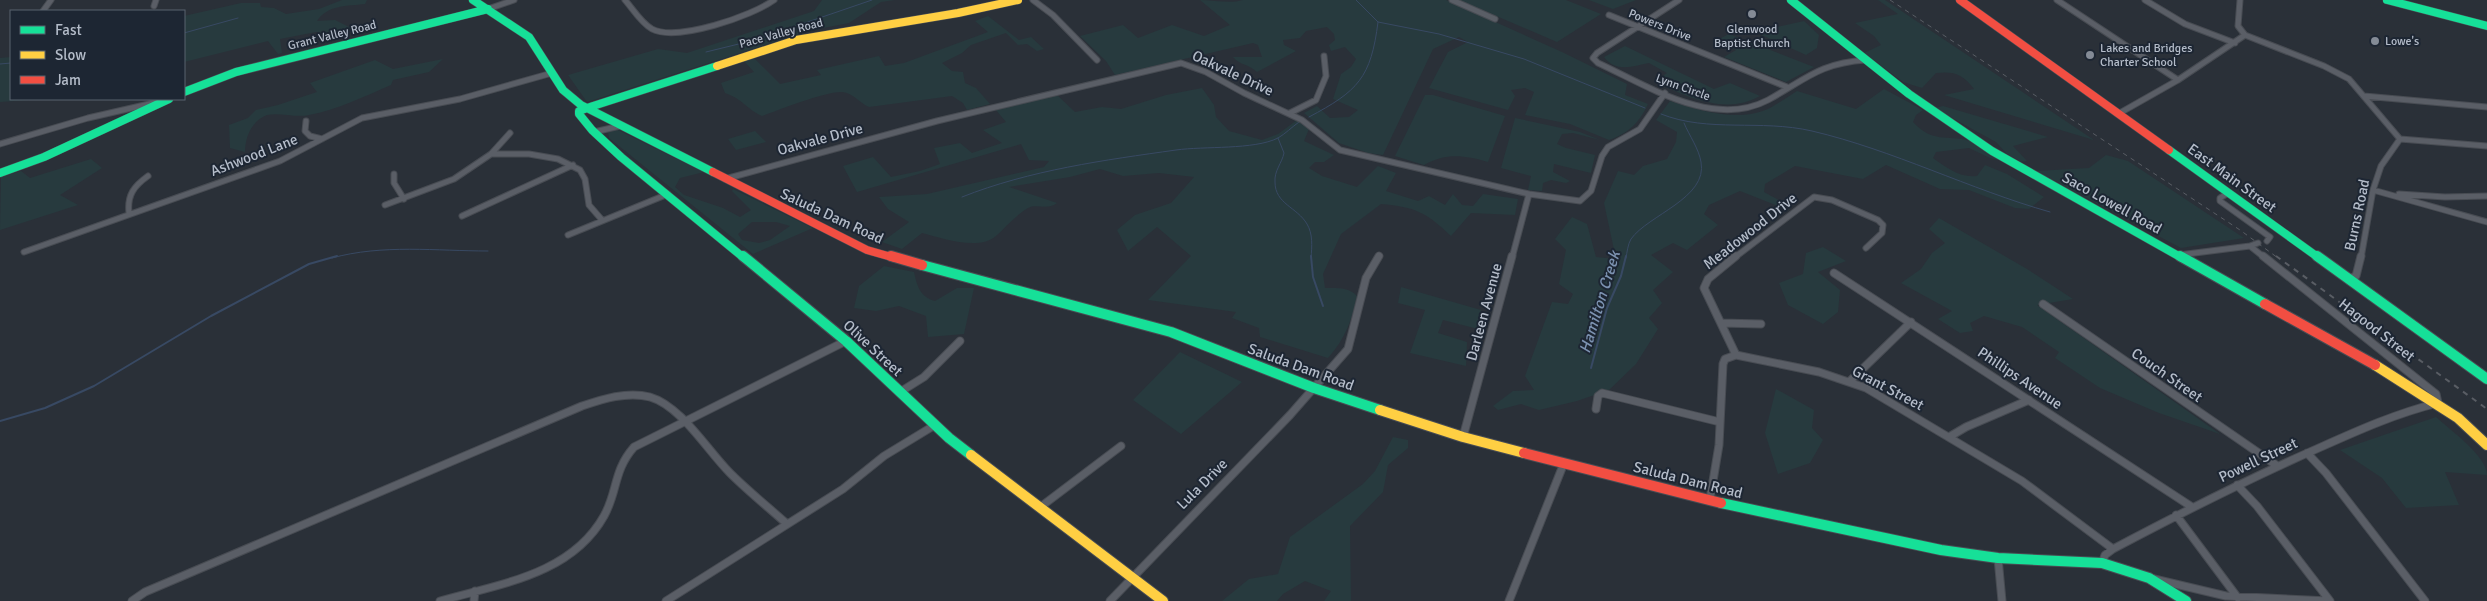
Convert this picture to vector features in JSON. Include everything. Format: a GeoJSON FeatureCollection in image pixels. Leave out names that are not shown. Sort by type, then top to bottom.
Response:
{"type":"FeatureCollection","features":[{"type":"Feature","properties":{"kind":"main road","name":"Saluda Dam Road"},"geometry":{"type":"LineString","coordinates":[[473,0],[529,37],[571,98],[586,109],[867,250],[1143,324],[1314,388],[1463,437],[1830,528],[1941,550],[1998,558],[2102,563],[2149,578],[2186,601]]}},
{"type":"Feature","properties":{"kind":"main road","name":"Pace Valley Road"},"geometry":{"type":"LineString","coordinates":[[586,109],[796,40],[949,14],[1018,0]]}},
{"type":"Feature","properties":{"kind":"main road","name":"Saco Lowell Road"},"geometry":{"type":"LineString","coordinates":[[1791,0],[1909,94],[1992,150],[2395,376],[2438,403]]}},
{"type":"Feature","properties":{"kind":"main road","name":"East Main Street"},"geometry":{"type":"LineString","coordinates":[[1960,0],[2487,379]]}},
{"type":"Feature","properties":{"kind":"main road"},"geometry":{"type":"LineString","coordinates":[[2387,0],[2487,26]]}},
{"type":"Feature","properties":{"kind":"main road","name":"Grant Valley Road"},"geometry":{"type":"LineString","coordinates":[[185,92],[236,72],[488,9]]}},
{"type":"Feature","properties":{"kind":"main road"},"geometry":{"type":"LineString","coordinates":[[0,173],[44,157],[166,100]]}},
{"type":"Feature","properties":{"kind":"main road","name":"Olive Street"},"geometry":{"type":"LineString","coordinates":[[586,109],[579,112],[579,114],[594,132],[846,341],[935,425],[1039,508],[1163,601]]}},
{"type":"Feature","properties":{"kind":"main road","name":"Hagood Street"},"geometry":{"type":"LineString","coordinates":[[2438,403],[2487,445]]}},
{"type":"Feature","properties":{"kind":"street"},"geometry":{"type":"LineString","coordinates":[[154,6],[156,0]]}},
{"type":"Feature","properties":{"kind":"street"},"geometry":{"type":"LineString","coordinates":[[488,9],[514,0]]}},
{"type":"Feature","properties":{"kind":"street"},"geometry":{"type":"LineString","coordinates":[[626,0],[652,28],[675,33],[698,29],[759,10],[774,0]]}},
{"type":"Feature","properties":{"kind":"street"},"geometry":{"type":"LineString","coordinates":[[1033,0],[1053,15],[1097,60]]}},
{"type":"Feature","properties":{"kind":"street"},"geometry":{"type":"LineString","coordinates":[[1452,0],[1495,19]]}},
{"type":"Feature","properties":{"kind":"street","name":"Lynn Circle"},"geometry":{"type":"LineString","coordinates":[[1679,0],[1597,53],[1593,58],[1598,63],[1665,92],[1709,107],[1733,110],[1758,105],[1829,65],[1866,60]]}},
{"type":"Feature","properties":{"kind":"street"},"geometry":{"type":"LineString","coordinates":[[2057,0],[2178,80]]}},
{"type":"Feature","properties":{"kind":"street"},"geometry":{"type":"LineString","coordinates":[[2145,0],[2185,24],[2235,43]]}},
{"type":"Feature","properties":{"kind":"street"},"geometry":{"type":"LineString","coordinates":[[2240,0],[2238,26],[2244,35],[2342,74],[2349,79],[2400,139],[2487,146]]}},
{"type":"Feature","properties":{"kind":"street","name":"Powers Drive"},"geometry":{"type":"LineString","coordinates":[[1610,15],[1787,87]]}},
{"type":"Feature","properties":{"kind":"street"},"geometry":{"type":"LineString","coordinates":[[2118,114],[2178,80],[2235,43],[2244,35]]}},
{"type":"Feature","properties":{"kind":"street"},"geometry":{"type":"LineString","coordinates":[[1290,113],[1316,100],[1326,76],[1324,56]]}},
{"type":"Feature","properties":{"kind":"street","name":"Oakvale Drive"},"geometry":{"type":"LineString","coordinates":[[725,179],[784,161],[936,121],[1181,62],[1188,63],[1244,93],[1290,113],[1314,127],[1340,150],[1529,194],[1580,201],[1599,174],[1603,152],[1608,145],[1636,132],[1665,92]]}},
{"type":"Feature","properties":{"kind":"street","name":"Ashwood Lane"},"geometry":{"type":"LineString","coordinates":[[24,252],[129,213],[280,161],[346,125],[374,114],[460,99],[552,73]]}},
{"type":"Feature","properties":{"kind":"street"},"geometry":{"type":"LineString","coordinates":[[2364,96],[2487,107]]}},
{"type":"Feature","properties":{"kind":"street"},"geometry":{"type":"LineString","coordinates":[[0,144],[100,114],[163,100]]}},
{"type":"Feature","properties":{"kind":"street"},"geometry":{"type":"LineString","coordinates":[[306,121],[305,131],[310,136],[322,139]]}},
{"type":"Feature","properties":{"kind":"street"},"geometry":{"type":"LineString","coordinates":[[594,132],[620,126]]}},
{"type":"Feature","properties":{"kind":"street"},"geometry":{"type":"LineString","coordinates":[[385,205],[469,174],[492,154],[510,133]]}},
{"type":"Feature","properties":{"kind":"street","name":"Burns Road"},"geometry":{"type":"LineString","coordinates":[[2349,279],[2356,276],[2358,272],[2373,190],[2382,166],[2400,139]]}},
{"type":"Feature","properties":{"kind":"street"},"geometry":{"type":"LineString","coordinates":[[492,154],[549,156],[573,165],[584,176],[588,206],[602,220]]}},
{"type":"Feature","properties":{"kind":"street"},"geometry":{"type":"LineString","coordinates":[[462,216],[573,165]]}},
{"type":"Feature","properties":{"kind":"street"},"geometry":{"type":"LineString","coordinates":[[394,174],[394,183],[404,199]]}},
{"type":"Feature","properties":{"kind":"street"},"geometry":{"type":"LineString","coordinates":[[129,213],[128,203],[133,187],[148,176]]}},
{"type":"Feature","properties":{"kind":"street"},"geometry":{"type":"LineString","coordinates":[[2373,190],[2445,197],[2487,196]]}},
{"type":"Feature","properties":{"kind":"street"},"geometry":{"type":"LineString","coordinates":[[2373,190],[2487,222]]}},
{"type":"Feature","properties":{"kind":"street"},"geometry":{"type":"LineString","coordinates":[[2228,193],[2220,198],[2220,201],[2270,236],[2267,242]]}},
{"type":"Feature","properties":{"kind":"street"},"geometry":{"type":"LineString","coordinates":[[568,235],[668,194]]}},
{"type":"Feature","properties":{"kind":"street","name":"Darleen Avenue"},"geometry":{"type":"LineString","coordinates":[[1463,437],[1529,194]]}},
{"type":"Feature","properties":{"kind":"street","name":"Meadowood Drive"},"geometry":{"type":"LineString","coordinates":[[1736,355],[1722,323],[1707,298],[1704,288],[1708,279],[1814,197],[1832,200],[1878,220],[1883,225],[1882,233],[1866,248]]}},
{"type":"Feature","properties":{"kind":"street"},"geometry":{"type":"LineString","coordinates":[[2178,256],[2258,244]]}},
{"type":"Feature","properties":{"kind":"street","name":"Hagood Street"},"geometry":{"type":"LineString","coordinates":[[2250,246],[2436,394],[2438,403]]}},
{"type":"Feature","properties":{"kind":"street","name":"Lula Drive"},"geometry":{"type":"LineString","coordinates":[[1110,601],[1314,388],[1348,349],[1354,332],[1366,278],[1379,256]]}},
{"type":"Feature","properties":{"kind":"street","name":"Phillips Avenue"},"geometry":{"type":"LineString","coordinates":[[1834,272],[2192,507]]}},
{"type":"Feature","properties":{"kind":"street","name":"Couch Street"},"geometry":{"type":"LineString","coordinates":[[2043,304],[2276,466]]}},
{"type":"Feature","properties":{"kind":"street"},"geometry":{"type":"LineString","coordinates":[[1850,381],[1910,322]]}},
{"type":"Feature","properties":{"kind":"street"},"geometry":{"type":"LineString","coordinates":[[1722,323],[1761,324]]}},
{"type":"Feature","properties":{"kind":"street"},"geometry":{"type":"LineString","coordinates":[[440,601],[530,576],[574,552],[587,539],[608,509],[618,468],[624,457],[645,440],[846,341]]}},
{"type":"Feature","properties":{"kind":"street"},"geometry":{"type":"LineString","coordinates":[[900,392],[924,377],[960,341]]}},
{"type":"Feature","properties":{"kind":"street"},"geometry":{"type":"LineString","coordinates":[[1710,499],[1720,422],[1723,364],[1725,359],[1736,355]]}},
{"type":"Feature","properties":{"kind":"street","name":"Grant Street"},"geometry":{"type":"LineString","coordinates":[[1736,355],[1850,381],[2022,481],[2113,549]]}},
{"type":"Feature","properties":{"kind":"street"},"geometry":{"type":"LineString","coordinates":[[1596,410],[1598,396],[1602,393],[1720,422]]}},
{"type":"Feature","properties":{"kind":"street"},"geometry":{"type":"LineString","coordinates":[[132,601],[145,592],[599,400],[639,395],[665,402],[685,420],[722,465],[787,524]]}},
{"type":"Feature","properties":{"kind":"street"},"geometry":{"type":"LineString","coordinates":[[1949,437],[1966,427],[2029,400]]}},
{"type":"Feature","properties":{"kind":"street","name":"Powell Street"},"geometry":{"type":"LineString","coordinates":[[2102,563],[2105,555],[2113,549],[2176,515],[2276,466],[2327,443],[2411,410],[2438,403]]}},
{"type":"Feature","properties":{"kind":"street"},"geometry":{"type":"LineString","coordinates":[[666,601],[843,489],[896,448],[935,425]]}},
{"type":"Feature","properties":{"kind":"street"},"geometry":{"type":"LineString","coordinates":[[1039,508],[1121,446]]}},
{"type":"Feature","properties":{"kind":"street"},"geometry":{"type":"LineString","coordinates":[[2307,453],[2326,473],[2425,601]]}},
{"type":"Feature","properties":{"kind":"street"},"geometry":{"type":"LineString","coordinates":[[1509,601],[1564,463]]}},
{"type":"Feature","properties":{"kind":"street"},"geometry":{"type":"LineString","coordinates":[[2237,485],[2257,506],[2330,601]]}},
{"type":"Feature","properties":{"kind":"street"},"geometry":{"type":"LineString","coordinates":[[2176,515],[2238,599]]}},
{"type":"Feature","properties":{"kind":"street"},"geometry":{"type":"LineString","coordinates":[[1998,558],[2002,601]]}},
{"type":"Feature","properties":{"kind":"street"},"geometry":{"type":"LineString","coordinates":[[2149,578],[2238,599],[2330,601]]}},
{"type":"Feature","properties":{"kind":"street"},"geometry":{"type":"LineString","coordinates":[[474,601],[475,591]]}},
{"type":"Feature","properties":{"kind":"green space"},"geometry":{"type":"Polygon","coordinates":[[[342,0],[367,0],[365,4],[332,9],[317,21],[335,20],[351,28],[325,34],[316,32],[280,39],[282,53],[278,54],[268,41],[185,62],[185,16],[241,3],[260,3],[261,7],[274,8],[286,14],[319,9],[342,0]]]}},
{"type":"Feature","properties":{"kind":"green space"},"geometry":{"type":"Polygon","coordinates":[[[822,0],[895,0],[881,2],[849,23],[808,31],[587,102],[568,75],[658,49],[687,53],[814,11],[822,0]]]}},
{"type":"Feature","properties":{"kind":"green space"},"geometry":{"type":"Polygon","coordinates":[[[1200,0],[1227,2],[1243,0],[1446,0],[1562,52],[1627,84],[1625,95],[1648,104],[1633,127],[1609,140],[1570,124],[1525,115],[1534,92],[1525,88],[1511,90],[1515,96],[1508,110],[1429,88],[1448,52],[1468,42],[1459,37],[1433,49],[1383,155],[1368,153],[1339,143],[1304,113],[1317,106],[1330,118],[1349,117],[1358,110],[1333,99],[1341,74],[1351,67],[1356,59],[1345,47],[1331,51],[1329,45],[1335,40],[1334,34],[1327,27],[1306,31],[1300,38],[1283,40],[1284,45],[1296,51],[1257,72],[1251,67],[1238,62],[1233,57],[1262,57],[1258,45],[1253,43],[1115,75],[1106,61],[1080,36],[1123,25],[1138,38],[1172,25],[1204,36],[1230,25],[1200,0]]]}},
{"type":"Feature","properties":{"kind":"green space"},"geometry":{"type":"Polygon","coordinates":[[[1459,0],[1566,0],[1601,14],[1557,42],[1459,0]]]}},
{"type":"Feature","properties":{"kind":"green space"},"geometry":{"type":"Polygon","coordinates":[[[1589,0],[1636,0],[1613,9],[1589,0]]]}},
{"type":"Feature","properties":{"kind":"green space"},"geometry":{"type":"Polygon","coordinates":[[[1878,0],[1885,0],[2094,140],[1944,95],[1974,89],[1966,80],[1953,73],[1936,73],[1922,88],[1903,82],[1864,53],[1881,45],[1874,36],[1855,23],[1898,14],[1878,0]]]}},
{"type":"Feature","properties":{"kind":"green space"},"geometry":{"type":"Polygon","coordinates":[[[988,16],[1019,40],[1031,37],[1044,49],[1037,51],[1027,44],[1018,45],[1006,33],[971,45],[962,53],[942,63],[952,71],[963,72],[965,83],[976,88],[990,104],[967,110],[963,103],[952,96],[869,107],[850,94],[835,92],[762,116],[736,98],[725,93],[721,83],[754,72],[743,60],[753,57],[780,84],[821,75],[817,70],[879,56],[885,66],[904,63],[988,32],[975,21],[988,16]]]}},
{"type":"Feature","properties":{"kind":"green space"},"geometry":{"type":"Polygon","coordinates":[[[1804,21],[1819,35],[1817,48],[1806,55],[1755,32],[1804,21]]]}},
{"type":"Feature","properties":{"kind":"green space"},"geometry":{"type":"Polygon","coordinates":[[[1729,34],[1814,67],[1786,82],[1724,57],[1736,50],[1715,41],[1729,34]]]}},
{"type":"Feature","properties":{"kind":"green space"},"geometry":{"type":"Polygon","coordinates":[[[1625,46],[1714,89],[1730,83],[1760,96],[1747,102],[1733,104],[1706,102],[1693,98],[1654,82],[1667,73],[1649,63],[1631,67],[1619,67],[1604,57],[1625,46]]]}},
{"type":"Feature","properties":{"kind":"green space"},"geometry":{"type":"Polygon","coordinates":[[[10,57],[10,100],[29,100],[0,102],[0,58],[10,57]]]}},
{"type":"Feature","properties":{"kind":"green space"},"geometry":{"type":"Polygon","coordinates":[[[443,59],[429,72],[393,80],[391,85],[330,110],[304,116],[267,115],[257,121],[250,130],[245,152],[230,148],[229,125],[248,118],[256,110],[317,92],[310,83],[375,60],[393,69],[443,59]]]}},
{"type":"Feature","properties":{"kind":"green space"},"geometry":{"type":"Polygon","coordinates":[[[1202,88],[1214,105],[1216,117],[1229,131],[1262,140],[1278,134],[1297,120],[1309,129],[1304,141],[1334,155],[1324,162],[1315,162],[1309,168],[1322,176],[1357,187],[1378,166],[1396,173],[1386,191],[1418,201],[1429,196],[1445,205],[1453,194],[1462,205],[1473,206],[1483,194],[1518,199],[1515,215],[1471,213],[1451,236],[1434,221],[1419,212],[1403,207],[1381,204],[1341,234],[1323,274],[1325,288],[1347,290],[1357,296],[1347,329],[1339,344],[1328,358],[1260,337],[1259,328],[1232,318],[1236,312],[1148,300],[1191,256],[1157,227],[1128,251],[1117,230],[1135,215],[1171,203],[1194,177],[1159,173],[1123,176],[1100,169],[1070,177],[1009,187],[1057,203],[1045,207],[1035,206],[1028,208],[996,236],[980,243],[960,242],[922,233],[902,249],[882,242],[909,222],[888,209],[879,197],[927,194],[1044,167],[1049,161],[1029,160],[1021,144],[857,192],[843,166],[873,157],[891,177],[920,171],[940,164],[934,148],[960,143],[972,153],[1002,143],[983,130],[1006,122],[996,110],[1057,95],[1075,112],[1102,107],[1121,109],[1166,95],[1202,88]]]}},
{"type":"Feature","properties":{"kind":"green space"},"geometry":{"type":"Polygon","coordinates":[[[1884,89],[1923,110],[1916,115],[1913,122],[1920,129],[1933,136],[1974,142],[2003,161],[1990,158],[1969,148],[1936,152],[1933,158],[1943,165],[1959,174],[1977,176],[1985,165],[2007,174],[2044,197],[2029,209],[2015,208],[1969,190],[1940,189],[1886,165],[1863,179],[1795,166],[1765,184],[1764,192],[1786,204],[1783,208],[1740,191],[1709,205],[1704,214],[1718,225],[1687,250],[1673,243],[1651,255],[1673,272],[1653,290],[1662,303],[1649,318],[1658,329],[1636,364],[1609,390],[1577,401],[1539,410],[1521,404],[1498,410],[1493,406],[1513,391],[1534,390],[1525,376],[1552,302],[1568,304],[1573,294],[1559,284],[1566,250],[1555,239],[1572,217],[1587,224],[1596,257],[1616,259],[1604,203],[1618,171],[1634,175],[1643,166],[1667,159],[1676,142],[1677,132],[1656,120],[1670,101],[1707,112],[1746,115],[1770,108],[1797,91],[1856,109],[1884,89]]]}},
{"type":"Feature","properties":{"kind":"green space"},"geometry":{"type":"Polygon","coordinates":[[[1425,95],[1433,95],[1505,116],[1488,162],[1455,156],[1440,158],[1424,165],[1395,156],[1425,95]]]}},
{"type":"Feature","properties":{"kind":"green space"},"geometry":{"type":"Polygon","coordinates":[[[1943,106],[2048,137],[2013,146],[2027,161],[2021,162],[2007,154],[1996,142],[1934,108],[1943,106]]]}},
{"type":"Feature","properties":{"kind":"green space"},"geometry":{"type":"Polygon","coordinates":[[[1515,118],[1580,132],[1600,140],[1573,133],[1562,134],[1557,144],[1595,155],[1591,173],[1554,164],[1553,172],[1570,181],[1566,183],[1551,180],[1543,183],[1542,191],[1528,190],[1531,176],[1501,168],[1515,118]]]}},
{"type":"Feature","properties":{"kind":"green space"},"geometry":{"type":"Polygon","coordinates":[[[618,130],[704,172],[680,178],[675,187],[684,195],[723,208],[740,217],[751,210],[732,191],[733,189],[813,228],[753,254],[609,138],[608,132],[618,130]],[[752,222],[738,234],[742,240],[759,243],[770,240],[790,226],[776,222],[752,222]]]}},
{"type":"Feature","properties":{"kind":"green space"},"geometry":{"type":"Polygon","coordinates":[[[755,131],[766,142],[736,150],[728,139],[755,131]]]}},
{"type":"Feature","properties":{"kind":"green space"},"geometry":{"type":"Polygon","coordinates":[[[2106,155],[2128,161],[2244,238],[2181,248],[2036,171],[2089,168],[2106,155]]]}},
{"type":"Feature","properties":{"kind":"green space"},"geometry":{"type":"Polygon","coordinates":[[[91,159],[102,168],[60,195],[78,205],[0,230],[1,177],[21,171],[30,178],[91,159]]]}},
{"type":"Feature","properties":{"kind":"green space"},"geometry":{"type":"Polygon","coordinates":[[[1939,218],[2027,269],[2073,299],[2037,305],[2220,434],[2159,413],[2100,388],[2055,358],[2059,352],[2022,327],[1984,316],[1970,323],[1973,331],[1960,333],[1938,319],[1952,311],[1901,283],[1921,269],[1932,253],[1945,243],[1929,229],[1939,218]]]}},
{"type":"Feature","properties":{"kind":"green space"},"geometry":{"type":"Polygon","coordinates":[[[1823,247],[1846,261],[1818,272],[1840,290],[1838,312],[1823,324],[1788,305],[1779,283],[1803,274],[1806,253],[1823,247]]]}},
{"type":"Feature","properties":{"kind":"green space"},"geometry":{"type":"Polygon","coordinates":[[[884,266],[914,272],[920,290],[926,297],[935,301],[957,288],[974,288],[964,334],[928,337],[926,316],[899,306],[876,311],[854,308],[859,286],[884,266]]]}},
{"type":"Feature","properties":{"kind":"green space"},"geometry":{"type":"Polygon","coordinates":[[[1401,287],[1481,310],[1478,329],[1443,320],[1438,333],[1467,342],[1466,366],[1410,353],[1425,310],[1398,303],[1401,287]]]}},
{"type":"Feature","properties":{"kind":"green space"},"geometry":{"type":"Polygon","coordinates":[[[1180,352],[1242,382],[1181,434],[1133,400],[1180,352]]]}},
{"type":"Feature","properties":{"kind":"green space"},"geometry":{"type":"Polygon","coordinates":[[[1776,389],[1814,410],[1812,428],[1823,440],[1810,463],[1778,474],[1765,433],[1776,389]]]}},
{"type":"Feature","properties":{"kind":"green space"},"geometry":{"type":"Polygon","coordinates":[[[2436,417],[2475,452],[2481,460],[2487,475],[2445,472],[2459,505],[2406,508],[2382,478],[2340,450],[2436,417]]]}},
{"type":"Feature","properties":{"kind":"green space"},"geometry":{"type":"Polygon","coordinates":[[[1393,437],[1408,440],[1408,448],[1388,465],[1383,492],[1350,526],[1351,601],[1324,601],[1331,591],[1305,581],[1283,594],[1277,601],[1222,601],[1249,579],[1278,574],[1290,537],[1363,484],[1375,471],[1393,437]]]}},
{"type":"Feature","properties":{"kind":"waterway"},"geometry":{"type":"LineString","coordinates":[[706,52],[755,40],[872,0]]}},
{"type":"Feature","properties":{"kind":"waterway","name":"Hamilton Creek"},"geometry":{"type":"LineString","coordinates":[[1356,0],[1378,22]]}},
{"type":"Feature","properties":{"kind":"waterway"},"geometry":{"type":"LineString","coordinates":[[185,33],[238,18]]}},
{"type":"Feature","properties":{"kind":"waterway"},"geometry":{"type":"LineString","coordinates":[[1309,117],[1339,99],[1359,81],[1371,57],[1378,22]]}},
{"type":"Feature","properties":{"kind":"waterway","name":"Hamilton Creek"},"geometry":{"type":"LineString","coordinates":[[1378,22],[1439,34],[1524,59],[1645,108]]}},
{"type":"Feature","properties":{"kind":"waterway"},"geometry":{"type":"LineString","coordinates":[[0,64],[10,63]]}},
{"type":"Feature","properties":{"kind":"waterway"},"geometry":{"type":"LineString","coordinates":[[1661,114],[1679,120],[1698,123],[1773,126],[1812,131],[1872,148],[2020,203],[2050,212]]}},
{"type":"Feature","properties":{"kind":"waterway"},"geometry":{"type":"LineString","coordinates":[[1278,138],[1299,122]]}},
{"type":"Feature","properties":{"kind":"waterway","name":"Hamilton Creek"},"geometry":{"type":"LineString","coordinates":[[1626,258],[1631,239],[1639,230],[1686,196],[1695,186],[1701,175],[1700,157],[1684,123]]}},
{"type":"Feature","properties":{"kind":"waterway"},"geometry":{"type":"LineString","coordinates":[[962,197],[1014,180],[1068,167],[1176,150],[1243,146],[1268,142],[1278,138]]}},
{"type":"Feature","properties":{"kind":"waterway"},"geometry":{"type":"LineString","coordinates":[[1278,138],[1284,153],[1276,174],[1276,189],[1282,200],[1298,213],[1307,224],[1311,236],[1311,257]]}},
{"type":"Feature","properties":{"kind":"waterway"},"geometry":{"type":"LineString","coordinates":[[332,258],[370,251],[390,250],[488,251]]}},
{"type":"Feature","properties":{"kind":"waterway"},"geometry":{"type":"LineString","coordinates":[[0,421],[45,408],[94,386],[211,316],[309,264],[337,256]]}},
{"type":"Feature","properties":{"kind":"waterway","name":"Hamilton Creek"},"geometry":{"type":"LineString","coordinates":[[1591,368],[1607,308],[1621,276],[1626,256]]}},
{"type":"Feature","properties":{"kind":"waterway"},"geometry":{"type":"LineString","coordinates":[[1311,257],[1313,277],[1323,306]]}},
{"type":"Feature","properties":{"kind":"railway"},"geometry":{"type":"LineString","coordinates":[[1890,0],[2240,230],[2278,258]]}},
{"type":"Feature","properties":{"kind":"railway"},"geometry":{"type":"LineString","coordinates":[[2276,256],[2487,409]]}},
{"type":"Feature","properties":{"kind":"traffic: fast"},"geometry":{"type":"LineString","coordinates":[[473,0],[529,37],[563,90],[581,105],[713,172]]}},
{"type":"Feature","properties":{"kind":"traffic: fast"},"geometry":{"type":"LineString","coordinates":[[1791,0],[1909,94],[1992,151],[2265,304]]}},
{"type":"Feature","properties":{"kind":"traffic: fast"},"geometry":{"type":"LineString","coordinates":[[2387,0],[2487,26]]}},
{"type":"Feature","properties":{"kind":"traffic: fast"},"geometry":{"type":"LineString","coordinates":[[185,92],[236,72],[488,9]]}},
{"type":"Feature","properties":{"kind":"traffic: fast"},"geometry":{"type":"LineString","coordinates":[[717,66],[593,106],[579,111],[579,114],[592,130],[621,157],[846,341],[949,438],[971,455]]}},
{"type":"Feature","properties":{"kind":"traffic: fast"},"geometry":{"type":"LineString","coordinates":[[0,173],[44,157],[167,100]]}},
{"type":"Feature","properties":{"kind":"traffic: fast"},"geometry":{"type":"LineString","coordinates":[[2169,150],[2487,379]]}},
{"type":"Feature","properties":{"kind":"traffic: fast"},"geometry":{"type":"LineString","coordinates":[[922,265],[1171,332],[1314,388],[1380,410]]}},
{"type":"Feature","properties":{"kind":"traffic: fast"},"geometry":{"type":"LineString","coordinates":[[1721,503],[1941,550],[1998,558],[2102,563],[2149,578],[2186,601]]}},
{"type":"Feature","properties":{"kind":"traffic: slow"},"geometry":{"type":"LineString","coordinates":[[717,66],[796,40],[958,13],[1018,0]]}},
{"type":"Feature","properties":{"kind":"traffic: slow"},"geometry":{"type":"LineString","coordinates":[[2375,365],[2458,418],[2487,445]]}},
{"type":"Feature","properties":{"kind":"traffic: slow"},"geometry":{"type":"LineString","coordinates":[[1380,410],[1463,437],[1524,453]]}},
{"type":"Feature","properties":{"kind":"traffic: slow"},"geometry":{"type":"LineString","coordinates":[[971,455],[1163,601]]}},
{"type":"Feature","properties":{"kind":"traffic: jam"},"geometry":{"type":"LineString","coordinates":[[1960,0],[2169,150]]}},
{"type":"Feature","properties":{"kind":"traffic: jam"},"geometry":{"type":"LineString","coordinates":[[713,172],[867,250],[922,265]]}},
{"type":"Feature","properties":{"kind":"traffic: jam"},"geometry":{"type":"LineString","coordinates":[[2265,304],[2375,365]]}},
{"type":"Feature","properties":{"kind":"traffic: jam"},"geometry":{"type":"LineString","coordinates":[[1524,453],[1721,503]]}},
{"type":"Feature","properties":{"kind":"place","name":"Glenwood Baptist Church"},"geometry":{"type":"Point","coordinates":[1752,14]}},
{"type":"Feature","properties":{"kind":"place","name":"Lowe's"},"geometry":{"type":"Point","coordinates":[2375,41]}},
{"type":"Feature","properties":{"kind":"place","name":"Lakes and Bridges Charter School"},"geometry":{"type":"Point","coordinates":[2090,55]}}]}
